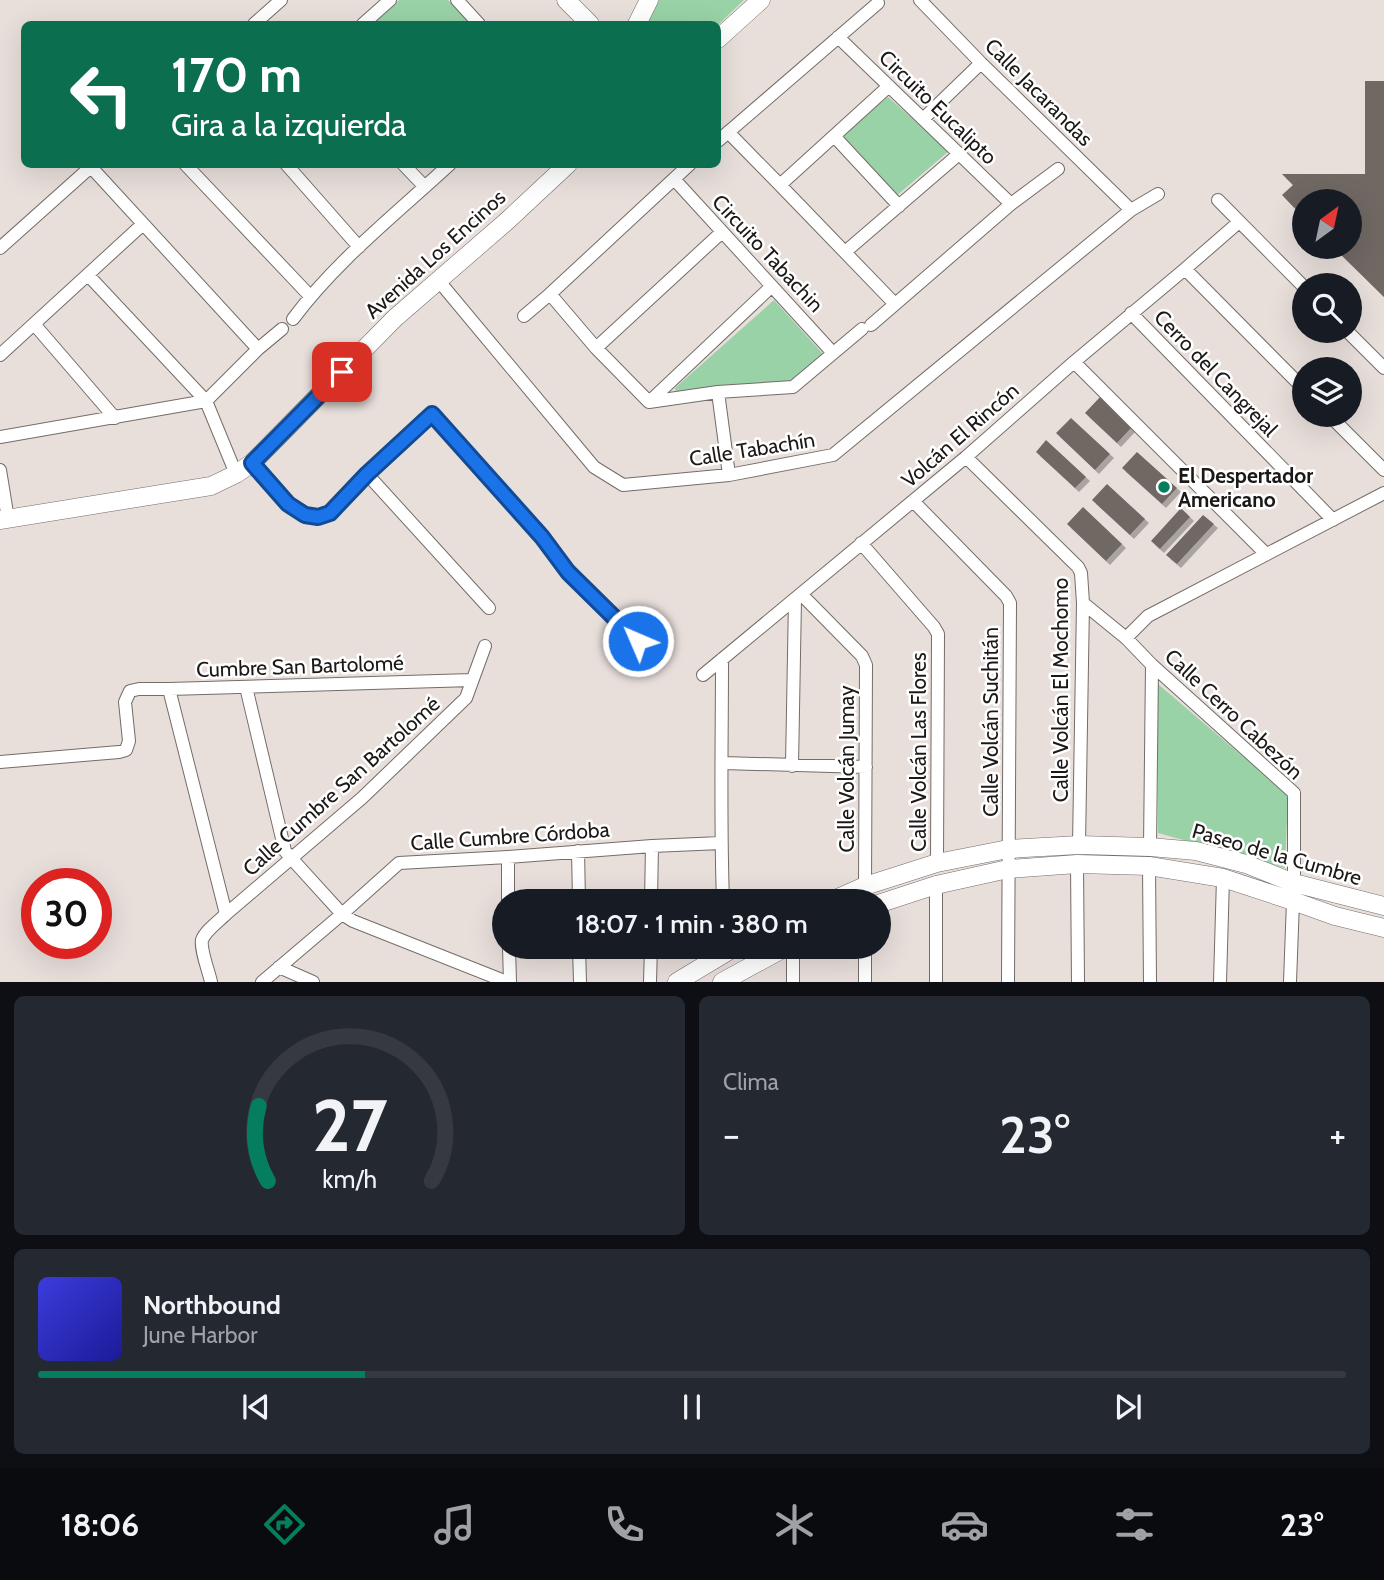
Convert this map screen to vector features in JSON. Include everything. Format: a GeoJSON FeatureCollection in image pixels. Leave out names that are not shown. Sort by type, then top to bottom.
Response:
{"type":"FeatureCollection","features":[{"type":"Feature","properties":{"kind":"street"},"geometry":{"type":"LineString","coordinates":[[270,20],[281,0]]}},
{"type":"Feature","properties":{"kind":"street"},"geometry":{"type":"LineString","coordinates":[[366,21],[390,0]]}},
{"type":"Feature","properties":{"kind":"street"},"geometry":{"type":"LineString","coordinates":[[457,0],[476,21]]}},
{"type":"Feature","properties":{"kind":"street"},"geometry":{"type":"LineString","coordinates":[[566,0],[587,21]]}},
{"type":"Feature","properties":{"kind":"street"},"geometry":{"type":"LineString","coordinates":[[638,21],[649,0]]}},
{"type":"Feature","properties":{"kind":"street"},"geometry":{"type":"LineString","coordinates":[[721,36],[761,0]]}},
{"type":"Feature","properties":{"kind":"street","name":"Calle Jacarandas"},"geometry":{"type":"LineString","coordinates":[[920,0],[1131,210]]}},
{"type":"Feature","properties":{"kind":"street"},"geometry":{"type":"LineString","coordinates":[[878,3],[723,137],[780,185],[894,303]]}},
{"type":"Feature","properties":{"kind":"street","name":"Circuito Eucalipto"},"geometry":{"type":"LineString","coordinates":[[838,37],[1011,204]]}},
{"type":"Feature","properties":{"kind":"street"},"geometry":{"type":"LineString","coordinates":[[923,119],[981,63]]}},
{"type":"Feature","properties":{"kind":"street"},"geometry":{"type":"LineString","coordinates":[[780,185],[889,86]]}},
{"type":"Feature","properties":{"kind":"street"},"geometry":{"type":"LineString","coordinates":[[834,136],[899,206]]}},
{"type":"Feature","properties":{"kind":"street"},"geometry":{"type":"LineString","coordinates":[[845,252],[959,154]]}},
{"type":"Feature","properties":{"kind":"street"},"geometry":{"type":"LineString","coordinates":[[0,248],[90,168]]}},
{"type":"Feature","properties":{"kind":"street"},"geometry":{"type":"LineString","coordinates":[[94,168],[258,349]]}},
{"type":"Feature","properties":{"kind":"street"},"geometry":{"type":"LineString","coordinates":[[189,168],[310,296]]}},
{"type":"Feature","properties":{"kind":"street"},"geometry":{"type":"LineString","coordinates":[[290,168],[359,247]]}},
{"type":"Feature","properties":{"kind":"street"},"geometry":{"type":"LineString","coordinates":[[407,168],[425,187]]}},
{"type":"Feature","properties":{"kind":"street"},"geometry":{"type":"LineString","coordinates":[[293,318],[310,296],[359,247],[446,168]]}},
{"type":"Feature","properties":{"kind":"street","name":"Avenida Los Encinos"},"geometry":{"type":"LineString","coordinates":[[4,520],[211,486],[236,474],[252,463],[396,318],[564,168]]}},
{"type":"Feature","properties":{"kind":"street"},"geometry":{"type":"LineString","coordinates":[[524,316],[686,168]]}},
{"type":"Feature","properties":{"kind":"street"},"geometry":{"type":"LineString","coordinates":[[649,402],[718,392],[793,387],[1011,204],[1058,169]]}},
{"type":"Feature","properties":{"kind":"street","name":"Circuito Tabachin"},"geometry":{"type":"LineString","coordinates":[[674,179],[833,353]]}},
{"type":"Feature","properties":{"kind":"street","name":"Calle Tabachín"},"geometry":{"type":"LineString","coordinates":[[438,280],[594,467],[623,485],[729,475],[833,455],[1131,210],[1158,194]]}},
{"type":"Feature","properties":{"kind":"street"},"geometry":{"type":"LineString","coordinates":[[1218,201],[1292,275]]}},
{"type":"Feature","properties":{"kind":"street","name":"Volcán El Rincón"},"geometry":{"type":"LineString","coordinates":[[702,675],[967,457],[1239,222]]}},
{"type":"Feature","properties":{"kind":"street"},"geometry":{"type":"LineString","coordinates":[[0,355],[143,224]]}},
{"type":"Feature","properties":{"kind":"street"},"geometry":{"type":"LineString","coordinates":[[596,348],[722,232]]}},
{"type":"Feature","properties":{"kind":"street"},"geometry":{"type":"LineString","coordinates":[[1185,270],[1292,377]]}},
{"type":"Feature","properties":{"kind":"street"},"geometry":{"type":"LineString","coordinates":[[88,275],[206,401],[236,474]]}},
{"type":"Feature","properties":{"kind":"street"},"geometry":{"type":"LineString","coordinates":[[649,402],[772,286]]}},
{"type":"Feature","properties":{"kind":"street"},"geometry":{"type":"LineString","coordinates":[[550,294],[596,348],[649,402]]}},
{"type":"Feature","properties":{"kind":"street","name":"Cerro del Cangrejal"},"geometry":{"type":"LineString","coordinates":[[1131,313],[1333,520]]}},
{"type":"Feature","properties":{"kind":"street"},"geometry":{"type":"LineString","coordinates":[[34,324],[115,418]]}},
{"type":"Feature","properties":{"kind":"street"},"geometry":{"type":"LineString","coordinates":[[0,437],[206,401],[282,329]]}},
{"type":"Feature","properties":{"kind":"street"},"geometry":{"type":"LineString","coordinates":[[1359,343],[1384,368]]}},
{"type":"Feature","properties":{"kind":"street"},"geometry":{"type":"LineString","coordinates":[[1074,362],[1266,554]]}},
{"type":"Feature","properties":{"kind":"street"},"geometry":{"type":"LineString","coordinates":[[718,392],[729,475]]}},
{"type":"Feature","properties":{"kind":"street"},"geometry":{"type":"LineString","coordinates":[[252,463],[288,504],[305,515],[318,517],[330,513],[367,474],[432,414],[542,537],[568,572],[638,641]]}},
{"type":"Feature","properties":{"kind":"street"},"geometry":{"type":"LineString","coordinates":[[1341,427],[1384,470]]}},
{"type":"Feature","properties":{"kind":"street","name":"Calle Volcán El Mochomo"},"geometry":{"type":"LineString","coordinates":[[967,457],[1081,573],[1083,603],[1079,845]]}},
{"type":"Feature","properties":{"kind":"street"},"geometry":{"type":"LineString","coordinates":[[0,470],[4,520]]}},
{"type":"Feature","properties":{"kind":"street"},"geometry":{"type":"LineString","coordinates":[[367,474],[489,608]]}},
{"type":"Feature","properties":{"kind":"street"},"geometry":{"type":"LineString","coordinates":[[1126,638],[1148,616],[1384,493]]}},
{"type":"Feature","properties":{"kind":"street","name":"Calle Volcán Suchitán"},"geometry":{"type":"LineString","coordinates":[[913,501],[1010,603],[1008,982]]}},
{"type":"Feature","properties":{"kind":"street","name":"Calle Volcán Las Flores"},"geometry":{"type":"LineString","coordinates":[[861,543],[938,634],[937,863]]}},
{"type":"Feature","properties":{"kind":"street"},"geometry":{"type":"LineString","coordinates":[[792,766],[798,596]]}},
{"type":"Feature","properties":{"kind":"street","name":"Calle Volcán Jumay"},"geometry":{"type":"LineString","coordinates":[[798,596],[862,656],[866,664],[865,886]]}},
{"type":"Feature","properties":{"kind":"street","name":"Calle Cerro Cabezón"},"geometry":{"type":"LineString","coordinates":[[1083,603],[1126,638],[1152,665],[1294,793],[1290,982]]}},
{"type":"Feature","properties":{"kind":"street","name":"Calle Cumbre San Bartolomé"},"geometry":{"type":"LineString","coordinates":[[211,982],[202,939],[226,914],[362,799],[466,698],[485,646]]}},
{"type":"Feature","properties":{"kind":"street"},"geometry":{"type":"LineString","coordinates":[[722,659],[723,889]]}},
{"type":"Feature","properties":{"kind":"street"},"geometry":{"type":"LineString","coordinates":[[1150,847],[1152,665]]}},
{"type":"Feature","properties":{"kind":"street","name":"Cumbre San Bartolomé"},"geometry":{"type":"LineString","coordinates":[[0,762],[126,750],[129,741],[125,702],[130,691],[139,689],[472,680]]}},
{"type":"Feature","properties":{"kind":"street"},"geometry":{"type":"LineString","coordinates":[[246,687],[285,851],[342,914],[353,921],[508,982],[509,959]]}},
{"type":"Feature","properties":{"kind":"street"},"geometry":{"type":"LineString","coordinates":[[169,689],[226,914]]}},
{"type":"Feature","properties":{"kind":"street"},"geometry":{"type":"LineString","coordinates":[[723,763],[866,767]]}},
{"type":"Feature","properties":{"kind":"street","name":"Calle Cumbre Córdoba"},"geometry":{"type":"LineString","coordinates":[[262,982],[399,863],[721,843]]}},
{"type":"Feature","properties":{"kind":"street","name":"Paseo de la Cumbre"},"geometry":{"type":"LineString","coordinates":[[858,889],[937,863],[1008,849],[1079,845],[1150,847],[1196,851],[1246,864],[1335,916],[1384,928]]}},
{"type":"Feature","properties":{"kind":"street"},"geometry":{"type":"LineString","coordinates":[[651,889],[652,846]]}},
{"type":"Feature","properties":{"kind":"street"},"geometry":{"type":"LineString","coordinates":[[578,851],[579,889]]}},
{"type":"Feature","properties":{"kind":"street"},"geometry":{"type":"LineString","coordinates":[[508,857],[508,889]]}},
{"type":"Feature","properties":{"kind":"street"},"geometry":{"type":"LineString","coordinates":[[1077,864],[1077,982]]}},
{"type":"Feature","properties":{"kind":"street","name":"Paseo de la Cumbre"},"geometry":{"type":"LineString","coordinates":[[891,900],[936,885],[1008,869],[1077,864],[1149,866],[1384,906]]}},
{"type":"Feature","properties":{"kind":"street"},"geometry":{"type":"LineString","coordinates":[[1149,866],[1150,982]]}},
{"type":"Feature","properties":{"kind":"street"},"geometry":{"type":"LineString","coordinates":[[1220,982],[1223,878]]}},
{"type":"Feature","properties":{"kind":"street"},"geometry":{"type":"LineString","coordinates":[[936,885],[936,982]]}},
{"type":"Feature","properties":{"kind":"street"},"geometry":{"type":"LineString","coordinates":[[579,959],[580,982]]}},
{"type":"Feature","properties":{"kind":"street"},"geometry":{"type":"LineString","coordinates":[[650,982],[651,959]]}},
{"type":"Feature","properties":{"kind":"street"},"geometry":{"type":"LineString","coordinates":[[677,982],[712,959]]}},
{"type":"Feature","properties":{"kind":"street"},"geometry":{"type":"LineString","coordinates":[[722,982],[764,959]]}},
{"type":"Feature","properties":{"kind":"street"},"geometry":{"type":"LineString","coordinates":[[793,959],[793,982]]}},
{"type":"Feature","properties":{"kind":"street"},"geometry":{"type":"LineString","coordinates":[[865,959],[865,982]]}},
{"type":"Feature","properties":{"kind":"street"},"geometry":{"type":"LineString","coordinates":[[279,967],[313,982]]}},
{"type":"Feature","properties":{"kind":"green space"},"geometry":{"type":"Polygon","coordinates":[[[399,0],[448,0],[468,21],[375,21],[399,0]]]}},
{"type":"Feature","properties":{"kind":"green space"},"geometry":{"type":"Polygon","coordinates":[[[659,0],[744,0],[721,22],[648,21],[659,0]]]}},
{"type":"Feature","properties":{"kind":"green space"},"geometry":{"type":"Polygon","coordinates":[[[888,97],[949,151],[895,197],[840,136],[888,97]]]}},
{"type":"Feature","properties":{"kind":"green space"},"geometry":{"type":"Polygon","coordinates":[[[774,300],[824,355],[789,385],[677,396],[675,388],[774,300]]]}},
{"type":"Feature","properties":{"kind":"green space"},"geometry":{"type":"Polygon","coordinates":[[[1158,684],[1288,795],[1285,868],[1158,833],[1158,684]]]}},
{"type":"Feature","properties":{"kind":"building"},"geometry":{"type":"Polygon","coordinates":[[[1365,81],[1384,81],[1384,297],[1345,259],[1362,259],[1362,189],[1292,189],[1292,205],[1282,195],[1293,185],[1282,174],[1365,174],[1365,81]]]}},
{"type":"Feature","properties":{"kind":"building"},"geometry":{"type":"Polygon","coordinates":[[[1101,396],[1133,426],[1117,443],[1085,413],[1101,396]]]}},
{"type":"Feature","properties":{"kind":"building"},"geometry":{"type":"Polygon","coordinates":[[[1071,418],[1110,454],[1095,470],[1056,433],[1071,418]]]}},
{"type":"Feature","properties":{"kind":"building"},"geometry":{"type":"Polygon","coordinates":[[[1046,440],[1086,477],[1075,488],[1036,452],[1046,440]]]}},
{"type":"Feature","properties":{"kind":"building"},"geometry":{"type":"Polygon","coordinates":[[[1137,452],[1177,488],[1162,504],[1122,468],[1137,452]]]}},
{"type":"Feature","properties":{"kind":"building"},"geometry":{"type":"Polygon","coordinates":[[[1107,484],[1145,519],[1130,535],[1092,500],[1107,484]]]}},
{"type":"Feature","properties":{"kind":"building"},"geometry":{"type":"Polygon","coordinates":[[[1083,507],[1122,544],[1106,561],[1067,524],[1083,507]]]}},
{"type":"Feature","properties":{"kind":"building"},"geometry":{"type":"Polygon","coordinates":[[[1181,508],[1190,517],[1160,549],[1151,541],[1181,508]]]}},
{"type":"Feature","properties":{"kind":"building"},"geometry":{"type":"Polygon","coordinates":[[[1203,515],[1214,524],[1177,564],[1166,555],[1203,515]]]}},
{"type":"Feature","properties":{"kind":"place","name":"El Despertador Americano"},"geometry":{"type":"Point","coordinates":[1164,487]}},
{"type":"Feature","properties":{"kind":"route"},"geometry":{"type":"LineString","coordinates":[[342,372],[252,463],[288,504],[305,515],[318,517],[330,513],[367,474],[432,414],[542,537],[568,572],[638,641]]}}]}
